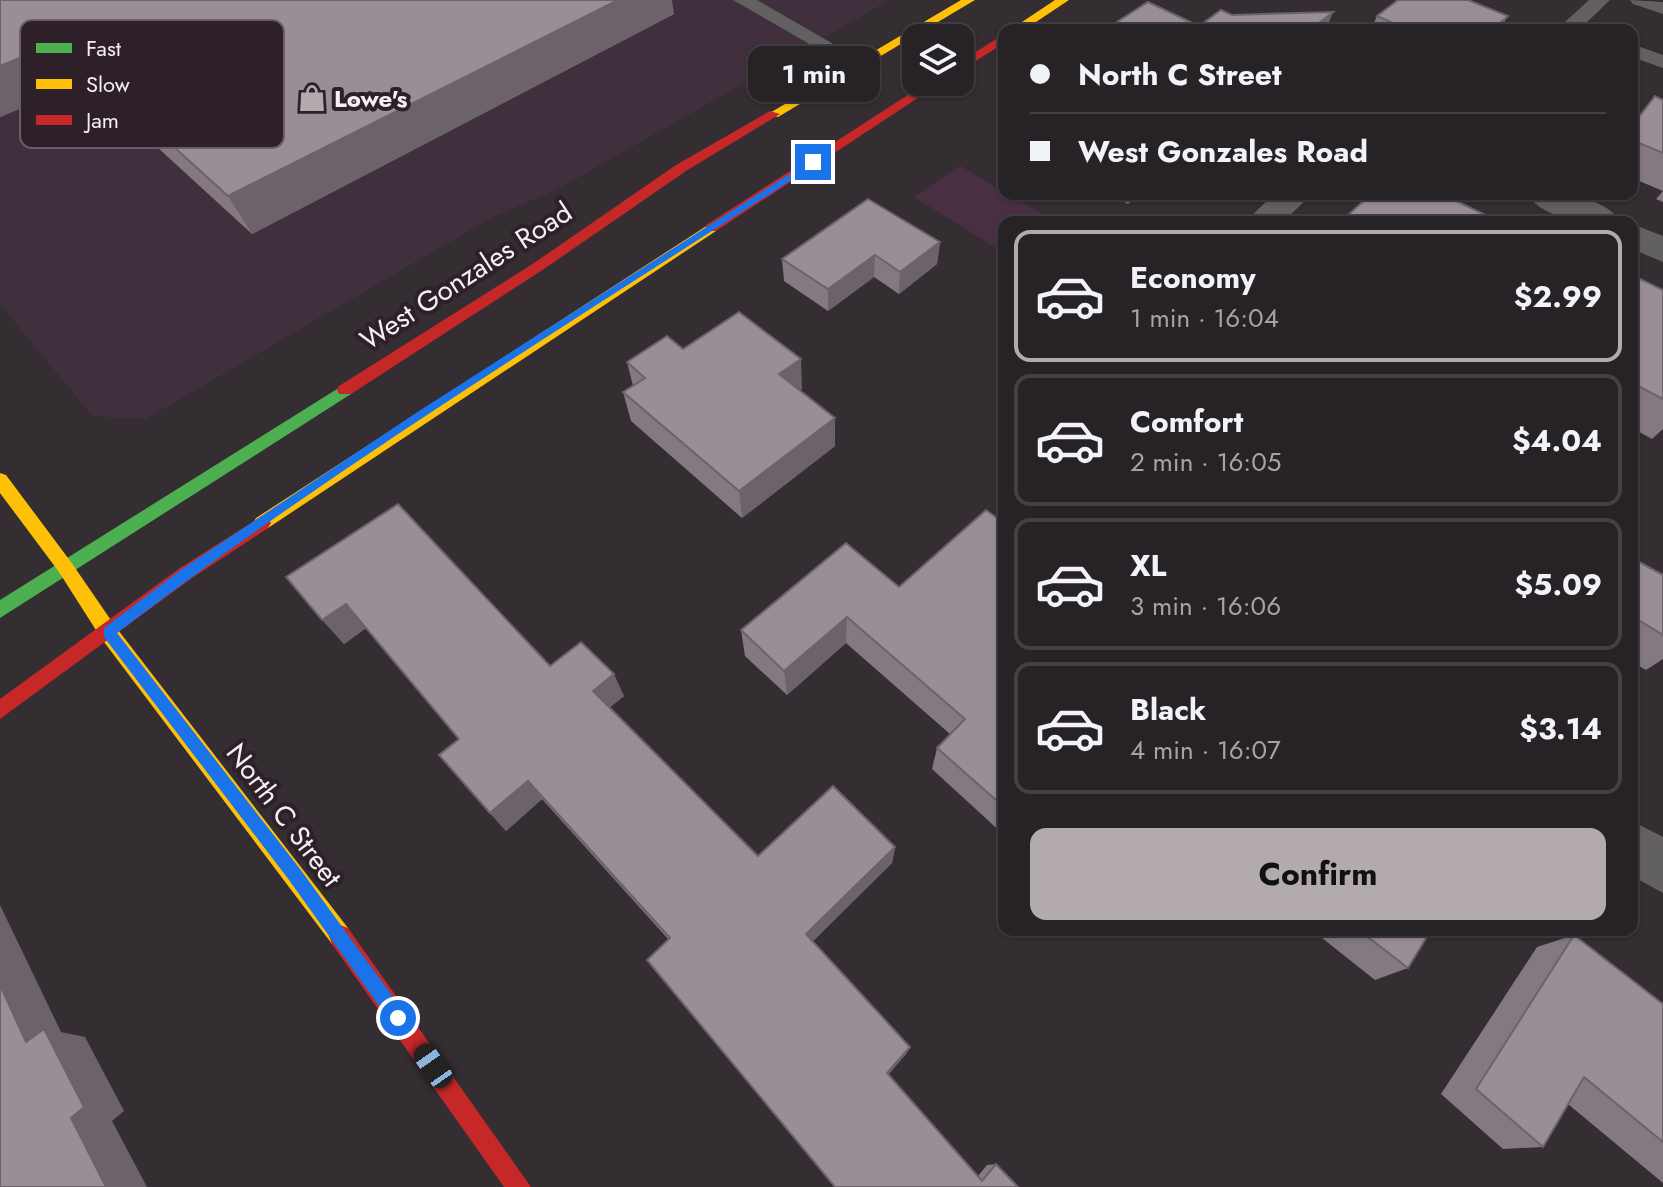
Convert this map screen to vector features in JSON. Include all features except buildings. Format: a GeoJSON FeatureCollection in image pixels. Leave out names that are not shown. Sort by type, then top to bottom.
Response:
{"type":"FeatureCollection","features":[{"type":"Feature","properties":{"kind":"main road","name":"West Gonzales Road"},"geometry":{"type":"LineString","coordinates":[[0,610],[539,266],[681,168],[867,69],[969,0]]}},
{"type":"Feature","properties":{"kind":"main road"},"geometry":{"type":"LineString","coordinates":[[1025,24],[1063,0]]}},
{"type":"Feature","properties":{"kind":"main road"},"geometry":{"type":"LineString","coordinates":[[974,58],[998,42]]}},
{"type":"Feature","properties":{"kind":"main road"},"geometry":{"type":"LineString","coordinates":[[0,710],[186,573],[902,96]]}},
{"type":"Feature","properties":{"kind":"main road","name":"North C Street"},"geometry":{"type":"LineString","coordinates":[[0,480],[65,567],[108,632],[321,909],[519,1187]]}},
{"type":"Feature","properties":{"kind":"street"},"geometry":{"type":"LineString","coordinates":[[1269,216],[1288,200]]}},
{"type":"Feature","properties":{"kind":"street"},"geometry":{"type":"LineString","coordinates":[[1557,200],[1591,216]]}},
{"type":"Feature","properties":{"kind":"street"},"geometry":{"type":"LineString","coordinates":[[1638,238],[1663,250]]}},
{"type":"Feature","properties":{"kind":"street"},"geometry":{"type":"LineString","coordinates":[[1638,850],[1663,867]]}},
{"type":"Feature","properties":{"kind":"lane"},"geometry":{"type":"LineString","coordinates":[[743,0],[867,69]]}},
{"type":"Feature","properties":{"kind":"lane"},"geometry":{"type":"LineString","coordinates":[[1574,24],[1600,0]]}},
{"type":"Feature","properties":{"kind":"lane"},"geometry":{"type":"LineString","coordinates":[[1640,0],[1663,8]]}},
{"type":"Feature","properties":{"kind":"lane"},"geometry":{"type":"LineString","coordinates":[[1638,52],[1663,62]]}},
{"type":"Feature","properties":{"kind":"shaded area"},"geometry":{"type":"Polygon","coordinates":[[[0,0],[890,0],[560,188],[491,218],[146,419],[92,416],[0,304],[0,0]]]}},
{"type":"Feature","properties":{"kind":"shaded area"},"geometry":{"type":"Polygon","coordinates":[[[960,166],[998,188],[998,200],[1018,200],[1046,216],[998,216],[998,249],[914,197],[960,166]]]}},
{"type":"Feature","properties":{"kind":"traffic: fast"},"geometry":{"type":"LineString","coordinates":[[0,610],[345,390]]}},
{"type":"Feature","properties":{"kind":"traffic: slow"},"geometry":{"type":"LineString","coordinates":[[774,114],[969,0]]}},
{"type":"Feature","properties":{"kind":"traffic: slow"},"geometry":{"type":"LineString","coordinates":[[1025,24],[1063,0]]}},
{"type":"Feature","properties":{"kind":"traffic: slow"},"geometry":{"type":"LineString","coordinates":[[262,523],[711,228]]}},
{"type":"Feature","properties":{"kind":"traffic: slow"},"geometry":{"type":"LineString","coordinates":[[0,480],[65,567],[108,632],[340,936]]}},
{"type":"Feature","properties":{"kind":"traffic: jam"},"geometry":{"type":"LineString","coordinates":[[974,58],[998,42]]}},
{"type":"Feature","properties":{"kind":"traffic: jam"},"geometry":{"type":"LineString","coordinates":[[711,228],[914,96]]}},
{"type":"Feature","properties":{"kind":"traffic: jam"},"geometry":{"type":"LineString","coordinates":[[345,390],[539,266],[681,168],[774,114]]}},
{"type":"Feature","properties":{"kind":"traffic: jam"},"geometry":{"type":"LineString","coordinates":[[0,710],[186,573],[262,523]]}},
{"type":"Feature","properties":{"kind":"traffic: jam"},"geometry":{"type":"LineString","coordinates":[[340,936],[519,1187]]}},
{"type":"Feature","properties":{"kind":"place","name":"Lowe's"},"geometry":{"type":"Point","coordinates":[312,98]}},
{"type":"Feature","properties":{"kind":"route"},"geometry":{"type":"LineString","coordinates":[[398,1018],[294,874],[108,632],[186,573],[423,414],[813,162]]}}]}
